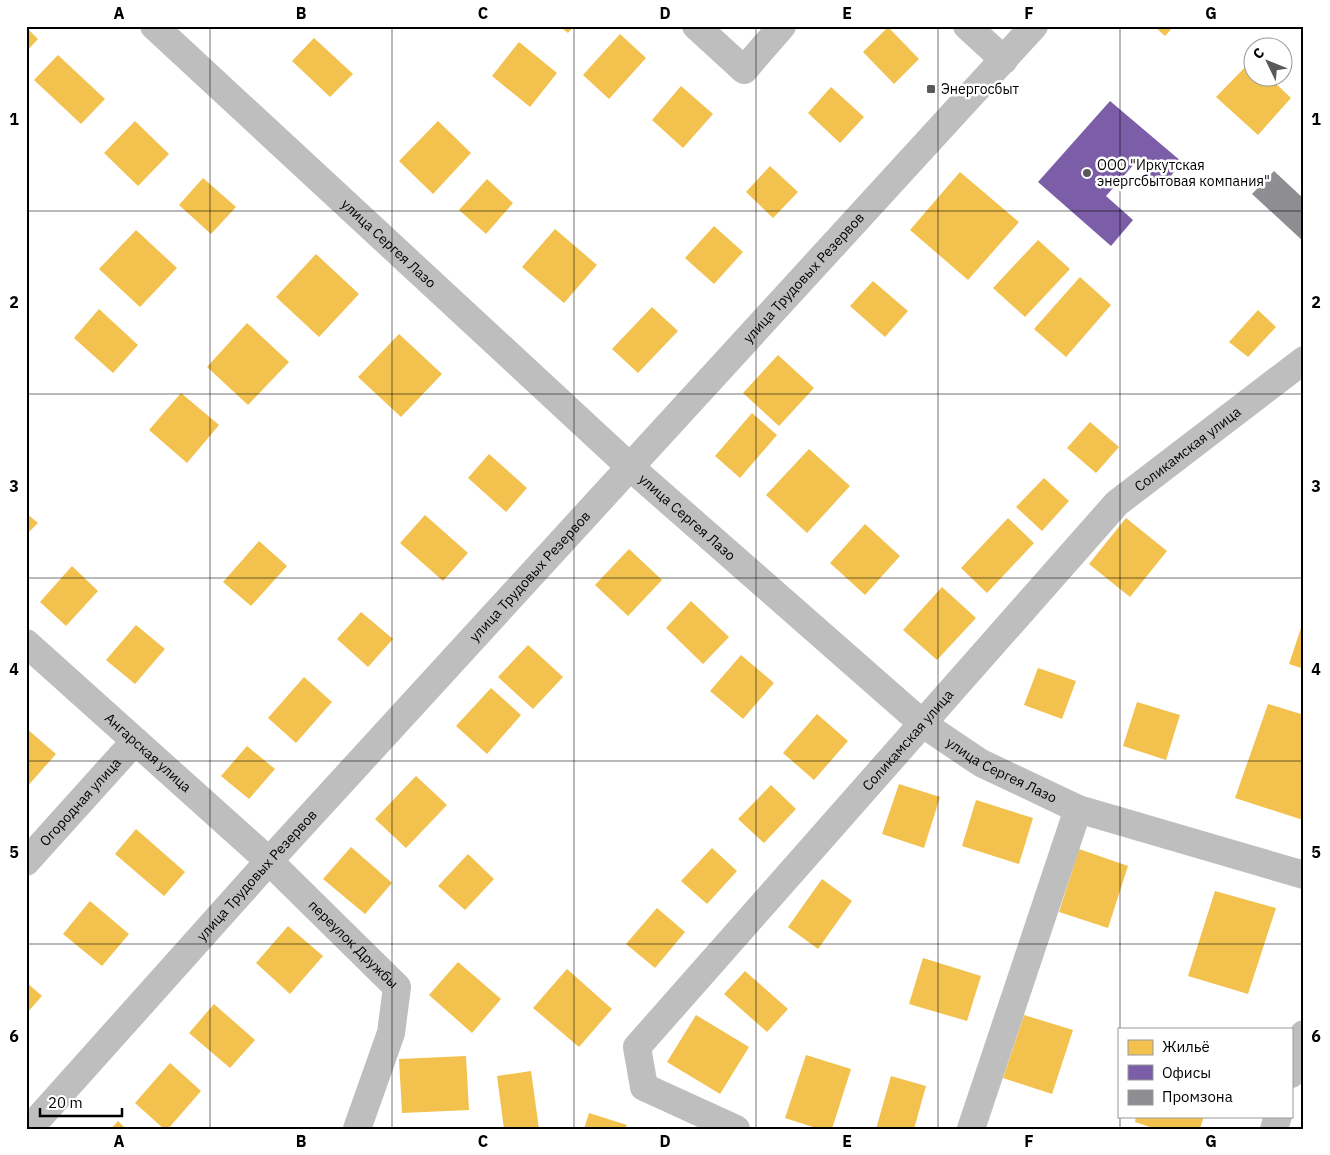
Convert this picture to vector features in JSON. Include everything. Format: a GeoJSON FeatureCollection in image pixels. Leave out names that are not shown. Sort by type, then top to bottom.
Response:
{"type":"FeatureCollection","features":[{"type":"Feature","properties":{"kind":"street","name":"улица Сергея Лазо"},"geometry":{"type":"LineString","coordinates":[[154,26],[629,466],[923,724],[981,763],[1078,808],[1304,875]]}},
{"type":"Feature","properties":{"kind":"street"},"geometry":{"type":"LineString","coordinates":[[696,26],[744,70],[782,26]]}},
{"type":"Feature","properties":{"kind":"street"},"geometry":{"type":"LineString","coordinates":[[967,26],[1004,60]]}},
{"type":"Feature","properties":{"kind":"street","name":"улица Трудовых Резервов"},"geometry":{"type":"LineString","coordinates":[[29,1129],[269,861],[1034,26]]}},
{"type":"Feature","properties":{"kind":"street","name":"Соликамская улица"},"geometry":{"type":"LineString","coordinates":[[736,1129],[644,1087],[636,1047],[1117,503],[1304,360]]}},
{"type":"Feature","properties":{"kind":"street","name":"Ангарская улица"},"geometry":{"type":"LineString","coordinates":[[26,644],[269,861]]}},
{"type":"Feature","properties":{"kind":"street","name":"Огородная улица"},"geometry":{"type":"LineString","coordinates":[[26,862],[135,741]]}},
{"type":"Feature","properties":{"kind":"street"},"geometry":{"type":"LineString","coordinates":[[971,1129],[1078,808]]}},
{"type":"Feature","properties":{"kind":"street","name":"переулок Дружбы"},"geometry":{"type":"LineString","coordinates":[[269,861],[397,987],[391,1033],[357,1129]]}},
{"type":"Feature","properties":{"kind":"street"},"geometry":{"type":"LineString","coordinates":[[1292,1071],[1304,1034]]}},
{"type":"Feature","properties":{"kind":"building: Жильё"},"geometry":{"type":"Polygon","coordinates":[[[559,26],[574,26],[568,33],[559,26]]]}},
{"type":"Feature","properties":{"kind":"building: Жильё"},"geometry":{"type":"Polygon","coordinates":[[[1154,26],[1174,26],[1165,36],[1154,26]]]}},
{"type":"Feature","properties":{"kind":"building: Жильё"},"geometry":{"type":"Polygon","coordinates":[[[26,27],[38,39],[26,52],[26,27]]]}},
{"type":"Feature","properties":{"kind":"building: Жильё"},"geometry":{"type":"Polygon","coordinates":[[[888,27],[919,59],[894,84],[863,52],[888,27]]]}},
{"type":"Feature","properties":{"kind":"building: Жильё"},"geometry":{"type":"Polygon","coordinates":[[[620,34],[646,58],[609,99],[583,75],[620,34]]]}},
{"type":"Feature","properties":{"kind":"building: Жильё"},"geometry":{"type":"Polygon","coordinates":[[[314,38],[353,74],[330,97],[292,61],[314,38]]]}},
{"type":"Feature","properties":{"kind":"building: Жильё"},"geometry":{"type":"Polygon","coordinates":[[[519,42],[557,73],[530,107],[492,76],[519,42]]]}},
{"type":"Feature","properties":{"kind":"building: Жильё"},"geometry":{"type":"Polygon","coordinates":[[[58,55],[105,99],[81,124],[34,80],[58,55]]]}},
{"type":"Feature","properties":{"kind":"building: Жильё"},"geometry":{"type":"Polygon","coordinates":[[[1242,70],[1242,88],[1280,88],[1291,98],[1258,135],[1216,97],[1242,70]]]}},
{"type":"Feature","properties":{"kind":"building: Жильё"},"geometry":{"type":"Polygon","coordinates":[[[681,86],[713,114],[683,148],[652,120],[681,86]]]}},
{"type":"Feature","properties":{"kind":"building: Жильё"},"geometry":{"type":"Polygon","coordinates":[[[831,87],[864,117],[840,143],[808,113],[831,87]]]}},
{"type":"Feature","properties":{"kind":"building: Жильё"},"geometry":{"type":"Polygon","coordinates":[[[135,121],[169,154],[138,186],[104,153],[135,121]]]}},
{"type":"Feature","properties":{"kind":"building: Жильё"},"geometry":{"type":"Polygon","coordinates":[[[438,121],[471,153],[433,194],[399,161],[438,121]]]}},
{"type":"Feature","properties":{"kind":"building: Жильё"},"geometry":{"type":"Polygon","coordinates":[[[770,166],[798,192],[773,218],[746,192],[770,166]]]}},
{"type":"Feature","properties":{"kind":"building: Жильё"},"geometry":{"type":"Polygon","coordinates":[[[960,172],[1019,222],[968,280],[910,230],[960,172]]]}},
{"type":"Feature","properties":{"kind":"building: Жильё"},"geometry":{"type":"Polygon","coordinates":[[[203,178],[236,207],[211,234],[179,205],[203,178]]]}},
{"type":"Feature","properties":{"kind":"building: Жильё"},"geometry":{"type":"Polygon","coordinates":[[[487,179],[513,203],[486,234],[459,210],[487,179]]]}},
{"type":"Feature","properties":{"kind":"building: Жильё"},"geometry":{"type":"Polygon","coordinates":[[[714,226],[743,252],[714,284],[685,258],[714,226]]]}},
{"type":"Feature","properties":{"kind":"building: Жильё"},"geometry":{"type":"Polygon","coordinates":[[[555,229],[597,265],[564,303],[522,267],[555,229]]]}},
{"type":"Feature","properties":{"kind":"building: Жильё"},"geometry":{"type":"Polygon","coordinates":[[[136,230],[177,268],[140,307],[99,269],[136,230]]]}},
{"type":"Feature","properties":{"kind":"building: Жильё"},"geometry":{"type":"Polygon","coordinates":[[[1038,240],[1070,269],[1025,317],[993,288],[1038,240]]]}},
{"type":"Feature","properties":{"kind":"building: Жильё"},"geometry":{"type":"Polygon","coordinates":[[[316,254],[359,294],[319,337],[276,297],[316,254]]]}},
{"type":"Feature","properties":{"kind":"building: Жильё"},"geometry":{"type":"Polygon","coordinates":[[[1080,277],[1111,305],[1066,357],[1034,329],[1080,277]]]}},
{"type":"Feature","properties":{"kind":"building: Жильё"},"geometry":{"type":"Polygon","coordinates":[[[873,281],[908,311],[885,337],[850,306],[873,281]]]}},
{"type":"Feature","properties":{"kind":"building: Жильё"},"geometry":{"type":"Polygon","coordinates":[[[652,307],[678,331],[638,373],[612,349],[652,307]]]}},
{"type":"Feature","properties":{"kind":"building: Жильё"},"geometry":{"type":"Polygon","coordinates":[[[99,309],[138,345],[113,373],[74,338],[99,309]]]}},
{"type":"Feature","properties":{"kind":"building: Жильё"},"geometry":{"type":"Polygon","coordinates":[[[1258,310],[1276,327],[1248,357],[1229,342],[1258,310]]]}},
{"type":"Feature","properties":{"kind":"building: Жильё"},"geometry":{"type":"Polygon","coordinates":[[[247,323],[289,362],[248,405],[207,367],[247,323]]]}},
{"type":"Feature","properties":{"kind":"building: Жильё"},"geometry":{"type":"Polygon","coordinates":[[[399,334],[442,374],[401,417],[358,377],[399,334]]]}},
{"type":"Feature","properties":{"kind":"building: Жильё"},"geometry":{"type":"Polygon","coordinates":[[[778,355],[814,388],[779,426],[743,393],[778,355]]]}},
{"type":"Feature","properties":{"kind":"building: Жильё"},"geometry":{"type":"Polygon","coordinates":[[[181,393],[219,425],[187,463],[149,430],[181,393]]]}},
{"type":"Feature","properties":{"kind":"building: Жильё"},"geometry":{"type":"Polygon","coordinates":[[[752,413],[777,435],[740,478],[715,456],[752,413]]]}},
{"type":"Feature","properties":{"kind":"building: Жильё"},"geometry":{"type":"Polygon","coordinates":[[[1090,422],[1119,447],[1096,473],[1067,448],[1090,422]]]}},
{"type":"Feature","properties":{"kind":"building: Жильё"},"geometry":{"type":"Polygon","coordinates":[[[809,449],[850,486],[807,533],[766,495],[809,449]]]}},
{"type":"Feature","properties":{"kind":"building: Жильё"},"geometry":{"type":"Polygon","coordinates":[[[489,454],[527,488],[506,512],[468,478],[489,454]]]}},
{"type":"Feature","properties":{"kind":"building: Жильё"},"geometry":{"type":"Polygon","coordinates":[[[1044,478],[1069,501],[1042,531],[1016,507],[1044,478]]]}},
{"type":"Feature","properties":{"kind":"building: Жильё"},"geometry":{"type":"Polygon","coordinates":[[[26,513],[38,523],[26,535],[26,513]]]}},
{"type":"Feature","properties":{"kind":"building: Жильё"},"geometry":{"type":"Polygon","coordinates":[[[425,515],[468,553],[443,581],[400,543],[425,515]]]}},
{"type":"Feature","properties":{"kind":"building: Жильё"},"geometry":{"type":"Polygon","coordinates":[[[1008,518],[1034,543],[987,593],[961,568],[1008,518]]]}},
{"type":"Feature","properties":{"kind":"building: Жильё"},"geometry":{"type":"Polygon","coordinates":[[[1126,518],[1167,551],[1130,597],[1089,564],[1126,518]]]}},
{"type":"Feature","properties":{"kind":"building: Жильё"},"geometry":{"type":"Polygon","coordinates":[[[865,524],[900,556],[865,595],[830,563],[865,524]]]}},
{"type":"Feature","properties":{"kind":"building: Жильё"},"geometry":{"type":"Polygon","coordinates":[[[259,541],[287,566],[251,606],[223,582],[259,541]]]}},
{"type":"Feature","properties":{"kind":"building: Жильё"},"geometry":{"type":"Polygon","coordinates":[[[629,549],[662,580],[628,616],[595,585],[629,549]]]}},
{"type":"Feature","properties":{"kind":"building: Жильё"},"geometry":{"type":"Polygon","coordinates":[[[72,566],[98,591],[66,626],[40,602],[72,566]]]}},
{"type":"Feature","properties":{"kind":"building: Жильё"},"geometry":{"type":"Polygon","coordinates":[[[942,587],[976,618],[937,660],[903,630],[942,587]]]}},
{"type":"Feature","properties":{"kind":"building: Жильё"},"geometry":{"type":"Polygon","coordinates":[[[691,601],[729,637],[703,664],[666,628],[691,601]]]}},
{"type":"Feature","properties":{"kind":"building: Жильё"},"geometry":{"type":"Polygon","coordinates":[[[361,612],[393,639],[368,667],[337,639],[361,612]]]}},
{"type":"Feature","properties":{"kind":"building: Жильё"},"geometry":{"type":"Polygon","coordinates":[[[1304,619],[1304,669],[1289,664],[1304,619]]]}},
{"type":"Feature","properties":{"kind":"building: Жильё"},"geometry":{"type":"Polygon","coordinates":[[[136,625],[165,649],[135,684],[106,660],[136,625]]]}},
{"type":"Feature","properties":{"kind":"building: Жильё"},"geometry":{"type":"Polygon","coordinates":[[[528,645],[563,677],[533,709],[498,677],[528,645]]]}},
{"type":"Feature","properties":{"kind":"building: Жильё"},"geometry":{"type":"Polygon","coordinates":[[[741,655],[774,683],[743,719],[710,691],[741,655]]]}},
{"type":"Feature","properties":{"kind":"building: Жильё"},"geometry":{"type":"Polygon","coordinates":[[[1038,668],[1076,681],[1062,719],[1024,705],[1038,668]]]}},
{"type":"Feature","properties":{"kind":"building: Жильё"},"geometry":{"type":"Polygon","coordinates":[[[304,677],[332,702],[296,743],[268,718],[304,677]]]}},
{"type":"Feature","properties":{"kind":"building: Жильё"},"geometry":{"type":"Polygon","coordinates":[[[491,688],[521,715],[487,754],[456,726],[491,688]]]}},
{"type":"Feature","properties":{"kind":"building: Жильё"},"geometry":{"type":"Polygon","coordinates":[[[1137,702],[1180,715],[1166,760],[1123,746],[1137,702]]]}},
{"type":"Feature","properties":{"kind":"building: Жильё"},"geometry":{"type":"Polygon","coordinates":[[[1268,704],[1304,715],[1303,820],[1235,798],[1268,704]]]}},
{"type":"Feature","properties":{"kind":"building: Жильё"},"geometry":{"type":"Polygon","coordinates":[[[817,714],[848,741],[814,780],[783,753],[817,714]]]}},
{"type":"Feature","properties":{"kind":"building: Жильё"},"geometry":{"type":"Polygon","coordinates":[[[26,728],[56,754],[26,788],[26,728]]]}},
{"type":"Feature","properties":{"kind":"building: Жильё"},"geometry":{"type":"Polygon","coordinates":[[[247,746],[275,769],[249,799],[221,776],[247,746]]]}},
{"type":"Feature","properties":{"kind":"building: Жильё"},"geometry":{"type":"Polygon","coordinates":[[[416,776],[447,805],[406,848],[375,819],[416,776]]]}},
{"type":"Feature","properties":{"kind":"building: Жильё"},"geometry":{"type":"Polygon","coordinates":[[[899,784],[940,797],[924,848],[882,834],[899,784]]]}},
{"type":"Feature","properties":{"kind":"building: Жильё"},"geometry":{"type":"Polygon","coordinates":[[[771,785],[796,809],[764,843],[738,819],[771,785]]]}},
{"type":"Feature","properties":{"kind":"building: Жильё"},"geometry":{"type":"Polygon","coordinates":[[[976,800],[1033,818],[1019,864],[962,846],[976,800]]]}},
{"type":"Feature","properties":{"kind":"building: Жильё"},"geometry":{"type":"Polygon","coordinates":[[[136,829],[185,872],[164,896],[115,854],[136,829]]]}},
{"type":"Feature","properties":{"kind":"building: Жильё"},"geometry":{"type":"Polygon","coordinates":[[[351,847],[392,883],[365,914],[323,879],[351,847]]]}},
{"type":"Feature","properties":{"kind":"building: Жильё"},"geometry":{"type":"Polygon","coordinates":[[[712,848],[737,871],[707,904],[681,881],[712,848]]]}},
{"type":"Feature","properties":{"kind":"building: Жильё"},"geometry":{"type":"Polygon","coordinates":[[[1079,849],[1128,866],[1108,928],[1059,912],[1079,849]]]}},
{"type":"Feature","properties":{"kind":"building: Жильё"},"geometry":{"type":"Polygon","coordinates":[[[468,854],[494,879],[465,910],[438,886],[468,854]]]}},
{"type":"Feature","properties":{"kind":"building: Жильё"},"geometry":{"type":"Polygon","coordinates":[[[822,879],[852,901],[818,949],[788,927],[822,879]]]}},
{"type":"Feature","properties":{"kind":"building: Жильё"},"geometry":{"type":"Polygon","coordinates":[[[1215,891],[1276,908],[1248,994],[1188,976],[1215,891]]]}},
{"type":"Feature","properties":{"kind":"building: Жильё"},"geometry":{"type":"Polygon","coordinates":[[[90,901],[129,934],[102,966],[63,934],[90,901]]]}},
{"type":"Feature","properties":{"kind":"building: Жильё"},"geometry":{"type":"Polygon","coordinates":[[[657,908],[685,932],[655,968],[626,944],[657,908]]]}},
{"type":"Feature","properties":{"kind":"building: Жильё"},"geometry":{"type":"Polygon","coordinates":[[[288,926],[323,956],[290,994],[256,963],[288,926]]]}},
{"type":"Feature","properties":{"kind":"building: Жильё"},"geometry":{"type":"Polygon","coordinates":[[[923,958],[981,976],[967,1021],[909,1004],[923,958]]]}},
{"type":"Feature","properties":{"kind":"building: Жильё"},"geometry":{"type":"Polygon","coordinates":[[[458,962],[501,999],[472,1033],[429,995],[458,962]]]}},
{"type":"Feature","properties":{"kind":"building: Жильё"},"geometry":{"type":"Polygon","coordinates":[[[567,969],[612,1009],[579,1047],[533,1008],[567,969]]]}},
{"type":"Feature","properties":{"kind":"building: Жильё"},"geometry":{"type":"Polygon","coordinates":[[[745,971],[788,1009],[767,1032],[724,994],[745,971]]]}},
{"type":"Feature","properties":{"kind":"building: Жильё"},"geometry":{"type":"Polygon","coordinates":[[[26,982],[42,996],[26,1014],[26,982]]]}},
{"type":"Feature","properties":{"kind":"building: Жильё"},"geometry":{"type":"Polygon","coordinates":[[[214,1004],[255,1040],[230,1068],[189,1033],[214,1004]]]}},
{"type":"Feature","properties":{"kind":"building: Жильё"},"geometry":{"type":"Polygon","coordinates":[[[696,1015],[749,1047],[720,1094],[667,1062],[696,1015]]]}},
{"type":"Feature","properties":{"kind":"building: Жильё"},"geometry":{"type":"Polygon","coordinates":[[[1024,1015],[1073,1030],[1052,1094],[1003,1078],[1024,1015]]]}},
{"type":"Feature","properties":{"kind":"building: Жильё"},"geometry":{"type":"Polygon","coordinates":[[[806,1055],[851,1069],[832,1129],[819,1129],[785,1118],[806,1055]]]}},
{"type":"Feature","properties":{"kind":"building: Жильё"},"geometry":{"type":"Polygon","coordinates":[[[466,1056],[469,1110],[402,1113],[399,1059],[466,1056]]]}},
{"type":"Feature","properties":{"kind":"building: Жильё"},"geometry":{"type":"Polygon","coordinates":[[[170,1063],[201,1091],[168,1129],[164,1129],[135,1103],[170,1063]]]}},
{"type":"Feature","properties":{"kind":"building: Жильё"},"geometry":{"type":"Polygon","coordinates":[[[531,1071],[539,1129],[504,1129],[497,1076],[531,1071]]]}},
{"type":"Feature","properties":{"kind":"building: Жильё"},"geometry":{"type":"Polygon","coordinates":[[[891,1076],[926,1086],[914,1129],[876,1129],[891,1076]]]}},
{"type":"Feature","properties":{"kind":"building: Жильё"},"geometry":{"type":"Polygon","coordinates":[[[589,1113],[627,1125],[625,1129],[584,1129],[589,1113]]]}},
{"type":"Feature","properties":{"kind":"building: Жильё"},"geometry":{"type":"Polygon","coordinates":[[[1136,1118],[1203,1118],[1200,1129],[1156,1129],[1135,1122],[1136,1118]]]}},
{"type":"Feature","properties":{"kind":"building: Жильё"},"geometry":{"type":"Polygon","coordinates":[[[118,1121],[126,1129],[111,1129],[118,1121]]]}},
{"type":"Feature","properties":{"kind":"building: Офисы","name":"ООО \"Иркутская энергсбытовая компания\""},"geometry":{"type":"Polygon","coordinates":[[[1110,101],[1182,162],[1162,187],[1135,163],[1106,196],[1133,220],[1111,246],[1038,182],[1110,101]]]}},
{"type":"Feature","properties":{"kind":"building: Промзона"},"geometry":{"type":"Polygon","coordinates":[[[1274,171],[1304,199],[1304,242],[1252,194],[1274,171]]]}},
{"type":"Feature","properties":{"kind":"place","name":"Энергосбыт"},"geometry":{"type":"Point","coordinates":[931,89]}},
{"type":"Feature","properties":{"kind":"place","name":"ООО \"Иркутская энергсбытовая компания\""},"geometry":{"type":"Point","coordinates":[1087,173]}}]}
